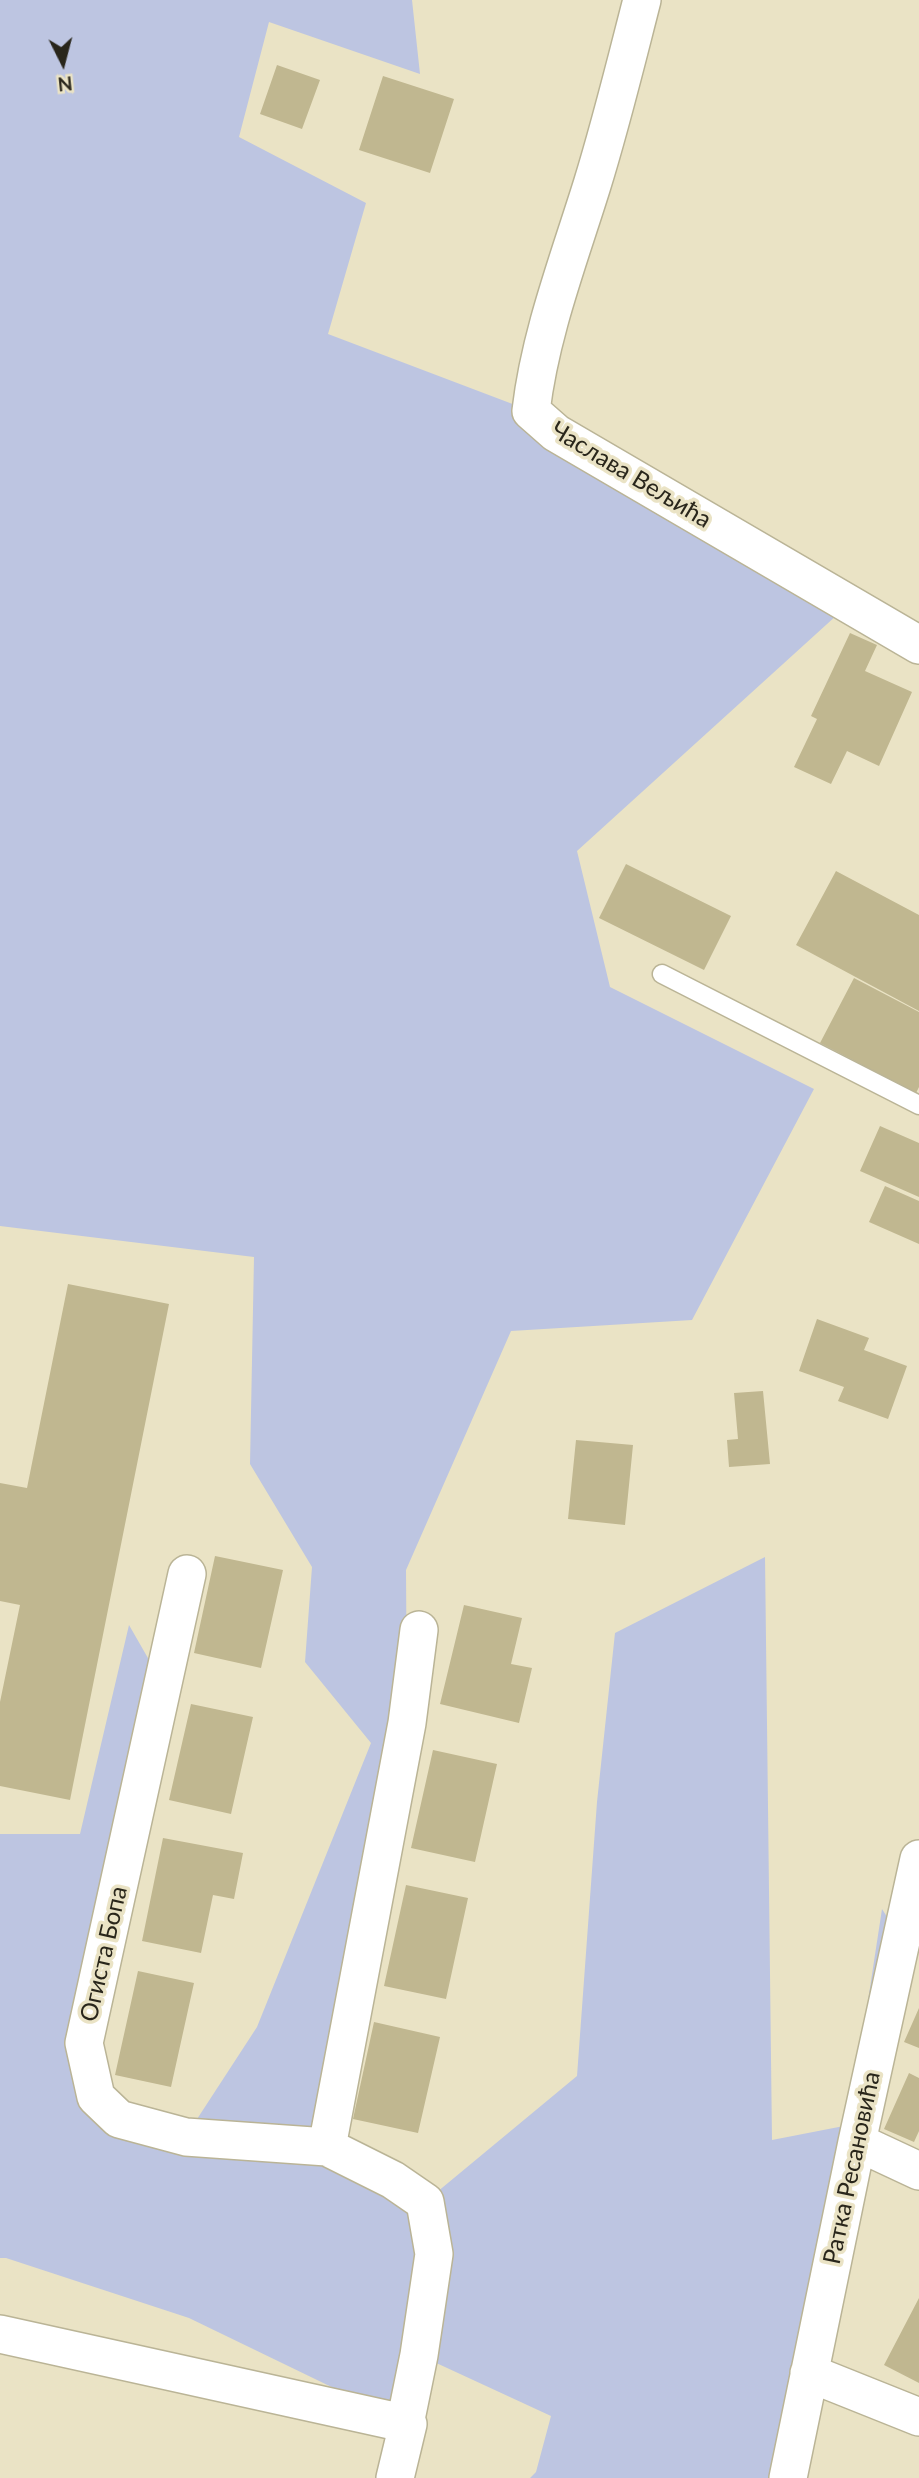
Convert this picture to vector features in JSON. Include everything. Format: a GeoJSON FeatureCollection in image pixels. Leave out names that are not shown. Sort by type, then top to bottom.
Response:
{"type":"FeatureCollection","features":[{"type":"Feature","properties":{"kind":"street","name":"Часлава Вељића"},"geometry":{"type":"LineString","coordinates":[[642,0],[597,168],[536,373],[531,411],[556,433],[919,645]]}},
{"type":"Feature","properties":{"kind":"street","name":"Огиста Бопа"},"geometry":{"type":"LineString","coordinates":[[187,1574],[84,2043],[96,2098],[119,2119],[186,2137],[327,2147],[393,2180],[425,2202],[434,2254],[406,2419],[408,2424],[396,2478]]}},
{"type":"Feature","properties":{"kind":"street"},"geometry":{"type":"LineString","coordinates":[[327,2147],[407,1723],[419,1630]]}},
{"type":"Feature","properties":{"kind":"street","name":"Ратка Ресановића"},"geometry":{"type":"LineString","coordinates":[[788,2478],[857,2142],[914,1904],[919,1859]]}},
{"type":"Feature","properties":{"kind":"street"},"geometry":{"type":"LineString","coordinates":[[857,2142],[919,2171]]}},
{"type":"Feature","properties":{"kind":"street"},"geometry":{"type":"LineString","coordinates":[[0,2334],[408,2424]]}},
{"type":"Feature","properties":{"kind":"street"},"geometry":{"type":"LineString","coordinates":[[809,2373],[919,2417]]}},
{"type":"Feature","properties":{"kind":"lane"},"geometry":{"type":"LineString","coordinates":[[662,974],[919,1105]]}},
{"type":"Feature","properties":{"kind":"shaded area"},"geometry":{"type":"Polygon","coordinates":[[[0,0],[412,0],[420,74],[269,22],[239,137],[366,203],[328,334],[531,411],[848,605],[577,851],[610,987],[814,1089],[692,1320],[511,1331],[406,1570],[407,1723],[327,2147],[425,2202],[577,2076],[597,1802],[615,1633],[765,1557],[772,2140],[849,2125],[882,1909],[901,1939],[788,2478],[530,2478],[536,2472],[551,2416],[419,2355],[408,2424],[189,2318],[0,2258],[0,1834],[80,1834],[129,1625],[164,1686],[84,2043],[96,2097],[186,2136],[257,2027],[371,1743],[305,1662],[312,1567],[250,1464],[254,1257],[0,1226],[0,0]]]}},
{"type":"Feature","properties":{"kind":"building"},"geometry":{"type":"Polygon","coordinates":[[[277,65],[320,80],[302,129],[260,114],[277,65]]]}},
{"type":"Feature","properties":{"kind":"building"},"geometry":{"type":"Polygon","coordinates":[[[383,76],[454,99],[430,173],[359,150],[383,76]]]}},
{"type":"Feature","properties":{"kind":"building"},"geometry":{"type":"Polygon","coordinates":[[[850,633],[877,645],[865,671],[912,692],[879,766],[847,751],[831,784],[794,767],[817,719],[811,716],[850,633]]]}},
{"type":"Feature","properties":{"kind":"building"},"geometry":{"type":"Polygon","coordinates":[[[626,864],[731,916],[704,970],[599,918],[626,864]]]}},
{"type":"Feature","properties":{"kind":"building"},"geometry":{"type":"Polygon","coordinates":[[[836,871],[919,915],[919,1011],[796,945],[836,871]]]}},
{"type":"Feature","properties":{"kind":"building"},"geometry":{"type":"Polygon","coordinates":[[[854,978],[919,1012],[919,1087],[916,1093],[820,1043],[854,978]]]}},
{"type":"Feature","properties":{"kind":"building"},"geometry":{"type":"Polygon","coordinates":[[[880,1126],[919,1143],[919,1197],[860,1171],[880,1126]]]}},
{"type":"Feature","properties":{"kind":"building"},"geometry":{"type":"Polygon","coordinates":[[[885,1186],[919,1201],[919,1244],[869,1222],[885,1186]]]}},
{"type":"Feature","properties":{"kind":"building"},"geometry":{"type":"Polygon","coordinates":[[[68,1284],[169,1304],[70,1800],[0,1786],[0,1702],[20,1605],[0,1601],[0,1483],[27,1488],[68,1284]]]}},
{"type":"Feature","properties":{"kind":"building"},"geometry":{"type":"Polygon","coordinates":[[[817,1319],[869,1338],[864,1350],[907,1366],[888,1419],[838,1401],[844,1387],[799,1371],[817,1319]]]}},
{"type":"Feature","properties":{"kind":"building"},"geometry":{"type":"Polygon","coordinates":[[[763,1391],[770,1464],[729,1467],[727,1440],[738,1439],[734,1393],[763,1391]]]}},
{"type":"Feature","properties":{"kind":"building"},"geometry":{"type":"Polygon","coordinates":[[[576,1440],[633,1445],[625,1525],[568,1519],[576,1440]]]}},
{"type":"Feature","properties":{"kind":"building"},"geometry":{"type":"Polygon","coordinates":[[[215,1556],[283,1570],[261,1668],[194,1653],[215,1556]]]}},
{"type":"Feature","properties":{"kind":"building"},"geometry":{"type":"Polygon","coordinates":[[[464,1605],[522,1618],[511,1664],[532,1668],[519,1723],[440,1704],[464,1605]]]}},
{"type":"Feature","properties":{"kind":"building"},"geometry":{"type":"Polygon","coordinates":[[[191,1704],[253,1717],[231,1814],[169,1800],[191,1704]]]}},
{"type":"Feature","properties":{"kind":"building"},"geometry":{"type":"Polygon","coordinates":[[[433,1750],[497,1764],[475,1862],[411,1848],[433,1750]]]}},
{"type":"Feature","properties":{"kind":"building"},"geometry":{"type":"Polygon","coordinates":[[[163,1838],[243,1853],[234,1899],[213,1895],[201,1953],[142,1941],[163,1838]]]}},
{"type":"Feature","properties":{"kind":"building"},"geometry":{"type":"Polygon","coordinates":[[[406,1885],[468,1898],[446,1999],[384,1986],[406,1885]]]}},
{"type":"Feature","properties":{"kind":"building"},"geometry":{"type":"Polygon","coordinates":[[[138,1971],[194,1983],[171,2087],[115,2075],[138,1971]]]}},
{"type":"Feature","properties":{"kind":"building"},"geometry":{"type":"Polygon","coordinates":[[[919,2008],[919,2048],[904,2042],[919,2008]]]}},
{"type":"Feature","properties":{"kind":"building"},"geometry":{"type":"Polygon","coordinates":[[[374,2022],[440,2037],[418,2133],[353,2119],[374,2022]]]}},
{"type":"Feature","properties":{"kind":"building"},"geometry":{"type":"Polygon","coordinates":[[[909,2073],[919,2078],[919,2131],[914,2142],[884,2129],[909,2073]]]}},
{"type":"Feature","properties":{"kind":"building"},"geometry":{"type":"Polygon","coordinates":[[[919,2298],[919,2383],[884,2365],[919,2298]]]}}]}
